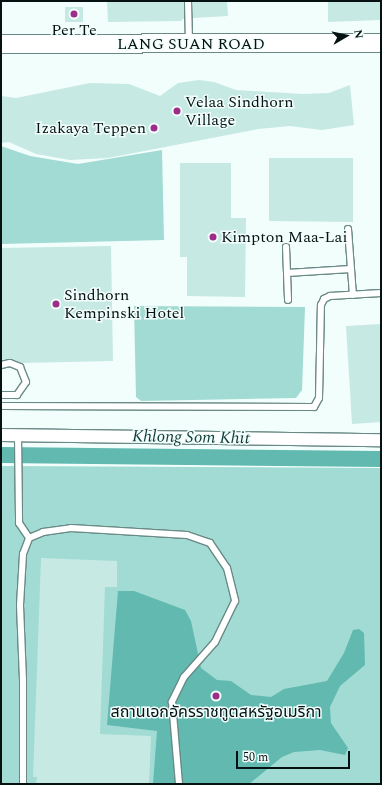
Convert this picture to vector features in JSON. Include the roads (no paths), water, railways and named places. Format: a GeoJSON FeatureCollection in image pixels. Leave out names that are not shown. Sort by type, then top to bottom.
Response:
{"type":"FeatureCollection","features":[{"type":"Feature","properties":{"kind":"street","name":"LANG SUAN ROAD"},"geometry":{"type":"LineString","coordinates":[[1,44],[381,43]]}},
{"type":"Feature","properties":{"kind":"street"},"geometry":{"type":"LineString","coordinates":[[1,435],[381,440]]}},
{"type":"Feature","properties":{"kind":"lane"},"geometry":{"type":"LineString","coordinates":[[188,1],[189,43]]}},
{"type":"Feature","properties":{"kind":"lane"},"geometry":{"type":"LineString","coordinates":[[348,229],[353,294]]}},
{"type":"Feature","properties":{"kind":"lane"},"geometry":{"type":"LineString","coordinates":[[286,247],[288,300]]}},
{"type":"Feature","properties":{"kind":"lane"},"geometry":{"type":"LineString","coordinates":[[286,273],[351,269]]}},
{"type":"Feature","properties":{"kind":"lane"},"geometry":{"type":"LineString","coordinates":[[1,406],[314,407],[319,398],[321,305],[330,296],[381,293]]}},
{"type":"Feature","properties":{"kind":"lane"},"geometry":{"type":"LineString","coordinates":[[1,365],[15,364],[25,376],[21,392],[11,397],[1,395]]}},
{"type":"Feature","properties":{"kind":"lane"},"geometry":{"type":"LineString","coordinates":[[11,397],[12,406]]}},
{"type":"Feature","properties":{"kind":"lane"},"geometry":{"type":"LineString","coordinates":[[18,436],[19,523],[28,538],[24,554],[20,605],[23,784]]}},
{"type":"Feature","properties":{"kind":"lane"},"geometry":{"type":"LineString","coordinates":[[28,538],[43,532],[71,528],[187,535],[210,543],[227,568],[235,600],[215,642],[184,677],[172,702],[172,729],[179,784]]}},
{"type":"Feature","properties":{"kind":"waterway","name":"Khlong Som Khit"},"geometry":{"type":"LineString","coordinates":[[1,455],[381,459]]}},
{"type":"Feature","properties":{"kind":"place","name":"Per Te"},"geometry":{"type":"Point","coordinates":[74,14]}},
{"type":"Feature","properties":{"kind":"place","name":"Velaa Sindhorn Village"},"geometry":{"type":"Point","coordinates":[177,111]}},
{"type":"Feature","properties":{"kind":"place","name":"Izakaya Teppen"},"geometry":{"type":"Point","coordinates":[154,128]}},
{"type":"Feature","properties":{"kind":"place","name":"Kimpton Maa-Lai"},"geometry":{"type":"Point","coordinates":[213,237]}},
{"type":"Feature","properties":{"kind":"place","name":"Sindhorn Kempinski Hotel"},"geometry":{"type":"Point","coordinates":[56,304]}},
{"type":"Feature","properties":{"kind":"place","name":"สถานเอกอัครราชทูตสหรัฐอเมริกา"},"geometry":{"type":"Point","coordinates":[216,696]}}]}
